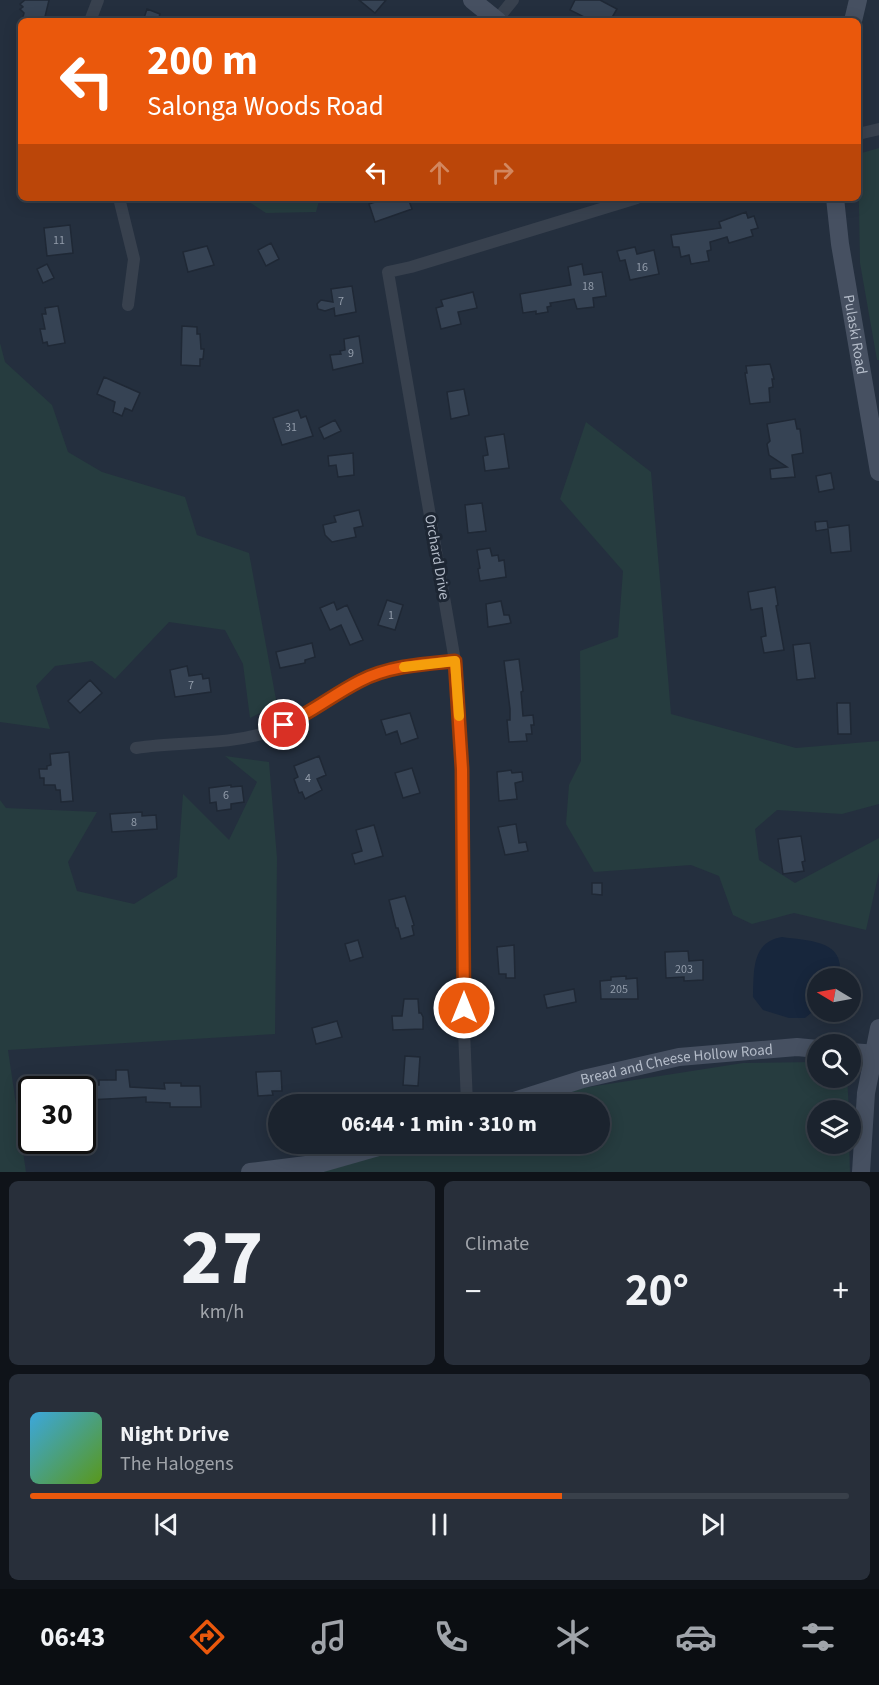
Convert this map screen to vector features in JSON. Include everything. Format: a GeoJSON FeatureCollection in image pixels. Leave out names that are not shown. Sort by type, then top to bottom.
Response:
{"type":"FeatureCollection","features":[{"type":"Feature","properties":{"kind":"main road"},"geometry":{"type":"LineString","coordinates":[[472,0],[493,18]]}},
{"type":"Feature","properties":{"kind":"main road"},"geometry":{"type":"LineString","coordinates":[[854,18],[858,0]]}},
{"type":"Feature","properties":{"kind":"main road","name":"Pulaski Road"},"geometry":{"type":"LineString","coordinates":[[835,201],[840,244],[879,472]]}},
{"type":"Feature","properties":{"kind":"main road"},"geometry":{"type":"LineString","coordinates":[[861,1172],[866,1093],[877,1054],[879,1028]]}},
{"type":"Feature","properties":{"kind":"main road","name":"Bread and Cheese Hollow Road"},"geometry":{"type":"LineString","coordinates":[[536,1094],[582,1079],[679,1057],[807,1048]]}},
{"type":"Feature","properties":{"kind":"main road"},"geometry":{"type":"LineString","coordinates":[[861,1053],[877,1054]]}},
{"type":"Feature","properties":{"kind":"main road"},"geometry":{"type":"LineString","coordinates":[[250,1172],[322,1163],[354,1154]]}},
{"type":"Feature","properties":{"kind":"street"},"geometry":{"type":"LineString","coordinates":[[91,18],[98,0]]}},
{"type":"Feature","properties":{"kind":"street"},"geometry":{"type":"LineString","coordinates":[[499,18],[513,0]]}},
{"type":"Feature","properties":{"kind":"street"},"geometry":{"type":"LineString","coordinates":[[861,133],[879,129]]}},
{"type":"Feature","properties":{"kind":"street"},"geometry":{"type":"LineString","coordinates":[[120,201],[134,259],[128,305]]}},
{"type":"Feature","properties":{"kind":"street","name":"Orchard Drive"},"geometry":{"type":"LineString","coordinates":[[466,1094],[462,769],[455,661],[388,272],[626,201]]}},
{"type":"Feature","properties":{"kind":"street"},"geometry":{"type":"LineString","coordinates":[[136,748],[163,744],[189,745],[231,741],[269,732],[299,719],[362,680],[387,671],[455,661]]}},
{"type":"Feature","properties":{"kind":"green space"},"geometry":{"type":"Polygon","coordinates":[[[879,148],[879,360],[877,360],[860,263],[861,153],[879,148]]]}},
{"type":"Feature","properties":{"kind":"green space"},"geometry":{"type":"Polygon","coordinates":[[[248,201],[319,201],[316,212],[266,213],[248,201]]]}},
{"type":"Feature","properties":{"kind":"green space"},"geometry":{"type":"Polygon","coordinates":[[[0,343],[5,362],[52,405],[68,452],[102,472],[185,497],[197,535],[249,553],[277,705],[250,718],[243,664],[225,630],[169,622],[115,679],[92,661],[55,666],[36,686],[50,729],[0,722],[0,343]]]}},
{"type":"Feature","properties":{"kind":"green space"},"geometry":{"type":"Polygon","coordinates":[[[586,422],[651,472],[671,714],[796,748],[879,741],[879,804],[842,814],[777,810],[755,829],[759,860],[795,883],[879,838],[879,872],[866,930],[794,913],[752,924],[733,915],[719,876],[691,865],[594,872],[566,824],[569,785],[581,761],[580,651],[618,637],[623,571],[560,499],[586,422]]]}},
{"type":"Feature","properties":{"kind":"green space"},"geometry":{"type":"Polygon","coordinates":[[[225,756],[269,762],[277,858],[275,1034],[8,1050],[18,1118],[18,1154],[23,1154],[26,1172],[0,1172],[0,800],[6,808],[97,812],[68,862],[77,891],[134,904],[177,877],[183,794],[229,840],[257,782],[225,756]]]}},
{"type":"Feature","properties":{"kind":"green space"},"geometry":{"type":"Polygon","coordinates":[[[807,1062],[807,1088],[848,1088],[848,1100],[807,1100],[807,1154],[849,1154],[850,1172],[299,1172],[360,1154],[610,1154],[610,1094],[563,1094],[583,1088],[743,1063],[807,1062]]]}},
{"type":"Feature","properties":{"kind":"water"},"geometry":{"type":"Polygon","coordinates":[[[782,937],[814,942],[832,949],[837,956],[840,968],[807,968],[807,1016],[805,1018],[789,1018],[763,1010],[753,997],[756,960],[759,952],[772,940],[782,937]]]}},
{"type":"Feature","properties":{"kind":"building"},"geometry":{"type":"Polygon","coordinates":[[[25,0],[49,0],[45,18],[23,18],[24,13],[20,9],[23,7],[20,4],[25,0]]]}},
{"type":"Feature","properties":{"kind":"building"},"geometry":{"type":"Polygon","coordinates":[[[359,0],[386,0],[375,13],[359,0]]]}},
{"type":"Feature","properties":{"kind":"building"},"geometry":{"type":"Polygon","coordinates":[[[575,0],[600,0],[617,9],[612,18],[586,18],[570,10],[575,0]]]}},
{"type":"Feature","properties":{"kind":"building"},"geometry":{"type":"Polygon","coordinates":[[[147,9],[160,14],[159,18],[144,18],[147,9]]]}},
{"type":"Feature","properties":{"kind":"building"},"geometry":{"type":"Polygon","coordinates":[[[378,201],[409,201],[412,209],[375,222],[369,204],[378,201]]]}},
{"type":"Feature","properties":{"kind":"building"},"geometry":{"type":"Polygon","coordinates":[[[746,212],[748,218],[754,216],[758,228],[751,230],[753,236],[729,243],[727,237],[710,242],[711,250],[707,251],[709,261],[691,264],[689,255],[681,257],[679,247],[673,247],[671,235],[721,228],[719,222],[746,212]]]}},
{"type":"Feature","properties":{"kind":"building"},"geometry":{"type":"Polygon","coordinates":[[[70,225],[73,253],[47,256],[44,228],[70,225]]]}},
{"type":"Feature","properties":{"kind":"building"},"geometry":{"type":"Polygon","coordinates":[[[271,243],[279,259],[266,266],[258,250],[271,243]]]}},
{"type":"Feature","properties":{"kind":"building"},"geometry":{"type":"Polygon","coordinates":[[[207,246],[214,265],[188,272],[183,252],[207,246]]]}},
{"type":"Feature","properties":{"kind":"building"},"geometry":{"type":"Polygon","coordinates":[[[635,247],[637,254],[654,250],[659,274],[630,280],[625,260],[620,261],[617,251],[635,247]]]}},
{"type":"Feature","properties":{"kind":"building"},"geometry":{"type":"Polygon","coordinates":[[[47,264],[54,278],[43,283],[37,269],[47,264]]]}},
{"type":"Feature","properties":{"kind":"building"},"geometry":{"type":"Polygon","coordinates":[[[582,264],[584,275],[602,272],[606,296],[593,298],[594,307],[577,309],[574,299],[550,303],[551,306],[547,307],[548,312],[523,313],[520,294],[571,285],[568,267],[582,264]]]}},
{"type":"Feature","properties":{"kind":"building"},"geometry":{"type":"Polygon","coordinates":[[[352,286],[356,312],[335,316],[334,308],[325,311],[318,309],[317,304],[321,300],[333,302],[331,289],[352,286]]]}},
{"type":"Feature","properties":{"kind":"building"},"geometry":{"type":"Polygon","coordinates":[[[473,292],[477,308],[458,312],[461,324],[441,329],[436,308],[443,306],[441,300],[473,292]]]}},
{"type":"Feature","properties":{"kind":"building"},"geometry":{"type":"Polygon","coordinates":[[[58,306],[65,343],[48,346],[47,342],[43,343],[40,329],[45,329],[42,314],[46,314],[45,308],[58,306]]]}},
{"type":"Feature","properties":{"kind":"building"},"geometry":{"type":"Polygon","coordinates":[[[182,326],[197,327],[201,349],[204,349],[200,366],[181,365],[182,326]]]}},
{"type":"Feature","properties":{"kind":"building"},"geometry":{"type":"Polygon","coordinates":[[[359,336],[363,363],[333,370],[330,355],[341,354],[340,351],[345,350],[344,339],[359,336]]]}},
{"type":"Feature","properties":{"kind":"building"},"geometry":{"type":"Polygon","coordinates":[[[770,364],[774,379],[772,379],[773,387],[769,388],[770,402],[750,404],[746,366],[770,364]]]}},
{"type":"Feature","properties":{"kind":"building"},"geometry":{"type":"Polygon","coordinates":[[[104,377],[140,393],[132,411],[125,408],[122,416],[113,412],[115,402],[97,394],[104,377]]]}},
{"type":"Feature","properties":{"kind":"building"},"geometry":{"type":"Polygon","coordinates":[[[464,389],[469,415],[451,419],[447,392],[464,389]]]}},
{"type":"Feature","properties":{"kind":"building"},"geometry":{"type":"Polygon","coordinates":[[[298,410],[301,418],[306,416],[313,436],[282,445],[273,418],[298,410]]]}},
{"type":"Feature","properties":{"kind":"building"},"geometry":{"type":"Polygon","coordinates":[[[795,419],[797,429],[800,429],[803,453],[792,455],[795,477],[771,479],[770,469],[787,467],[769,455],[767,444],[770,441],[767,424],[795,419]]]}},
{"type":"Feature","properties":{"kind":"building"},"geometry":{"type":"Polygon","coordinates":[[[335,420],[341,431],[324,439],[319,428],[335,420]]]}},
{"type":"Feature","properties":{"kind":"building"},"geometry":{"type":"Polygon","coordinates":[[[504,434],[509,468],[485,471],[483,456],[488,455],[485,437],[504,434]]]}},
{"type":"Feature","properties":{"kind":"building"},"geometry":{"type":"Polygon","coordinates":[[[353,453],[354,475],[338,477],[336,465],[329,466],[328,456],[353,453]]]}},
{"type":"Feature","properties":{"kind":"building"},"geometry":{"type":"Polygon","coordinates":[[[831,473],[834,489],[819,492],[816,476],[831,473]]]}},
{"type":"Feature","properties":{"kind":"building"},"geometry":{"type":"Polygon","coordinates":[[[482,503],[486,531],[468,533],[465,505],[482,503]]]}},
{"type":"Feature","properties":{"kind":"building"},"geometry":{"type":"Polygon","coordinates":[[[359,510],[363,526],[354,528],[356,537],[332,542],[325,535],[323,525],[336,522],[334,516],[359,510]]]}},
{"type":"Feature","properties":{"kind":"building"},"geometry":{"type":"Polygon","coordinates":[[[827,521],[828,528],[849,525],[851,551],[831,553],[828,529],[816,531],[815,522],[827,521]]]}},
{"type":"Feature","properties":{"kind":"building"},"geometry":{"type":"Polygon","coordinates":[[[490,548],[492,556],[498,555],[499,561],[504,560],[506,577],[480,581],[477,550],[490,548]]]}},
{"type":"Feature","properties":{"kind":"building"},"geometry":{"type":"Polygon","coordinates":[[[775,587],[784,650],[764,653],[761,637],[766,636],[762,608],[751,610],[748,592],[775,587]]]}},
{"type":"Feature","properties":{"kind":"building"},"geometry":{"type":"Polygon","coordinates":[[[387,600],[403,605],[395,630],[378,625],[387,600]]]}},
{"type":"Feature","properties":{"kind":"building"},"geometry":{"type":"Polygon","coordinates":[[[501,601],[504,615],[509,615],[511,623],[488,627],[486,604],[501,601]]]}},
{"type":"Feature","properties":{"kind":"building"},"geometry":{"type":"Polygon","coordinates":[[[334,602],[337,610],[347,605],[363,640],[350,645],[341,625],[330,630],[320,608],[334,602]]]}},
{"type":"Feature","properties":{"kind":"building"},"geometry":{"type":"Polygon","coordinates":[[[312,643],[315,657],[305,660],[305,663],[280,668],[276,652],[312,643]]]}},
{"type":"Feature","properties":{"kind":"building"},"geometry":{"type":"Polygon","coordinates":[[[810,643],[815,678],[797,680],[793,645],[810,643]]]}},
{"type":"Feature","properties":{"kind":"building"},"geometry":{"type":"Polygon","coordinates":[[[519,659],[523,716],[533,715],[534,725],[531,725],[532,734],[526,734],[527,741],[509,742],[507,720],[510,720],[510,709],[504,661],[519,659]]]}},
{"type":"Feature","properties":{"kind":"building"},"geometry":{"type":"Polygon","coordinates":[[[187,666],[189,676],[202,674],[203,679],[209,678],[211,692],[175,697],[170,670],[187,666]]]}},
{"type":"Feature","properties":{"kind":"building"},"geometry":{"type":"Polygon","coordinates":[[[90,680],[102,693],[80,713],[68,701],[90,680]]]}},
{"type":"Feature","properties":{"kind":"building"},"geometry":{"type":"Polygon","coordinates":[[[837,703],[850,703],[851,734],[838,734],[837,703]]]}},
{"type":"Feature","properties":{"kind":"building"},"geometry":{"type":"Polygon","coordinates":[[[410,713],[418,738],[401,744],[397,731],[386,735],[381,720],[410,713]]]}},
{"type":"Feature","properties":{"kind":"building"},"geometry":{"type":"Polygon","coordinates":[[[69,752],[73,801],[61,802],[60,790],[56,790],[55,785],[44,785],[44,778],[40,778],[39,769],[47,769],[47,766],[51,765],[50,754],[69,752]]]}},
{"type":"Feature","properties":{"kind":"building"},"geometry":{"type":"Polygon","coordinates":[[[319,756],[326,775],[317,779],[322,790],[305,799],[302,792],[299,793],[294,779],[298,777],[294,766],[319,756]]]}},
{"type":"Feature","properties":{"kind":"building"},"geometry":{"type":"Polygon","coordinates":[[[412,768],[420,793],[403,798],[395,773],[412,768]]]}},
{"type":"Feature","properties":{"kind":"building"},"geometry":{"type":"Polygon","coordinates":[[[511,770],[512,773],[522,772],[523,781],[515,783],[517,799],[499,801],[497,772],[511,770]]]}},
{"type":"Feature","properties":{"kind":"building"},"geometry":{"type":"Polygon","coordinates":[[[231,785],[231,787],[242,786],[244,802],[231,804],[231,809],[217,811],[216,802],[210,803],[209,788],[231,785]]]}},
{"type":"Feature","properties":{"kind":"building"},"geometry":{"type":"Polygon","coordinates":[[[142,812],[142,816],[156,815],[157,829],[112,832],[110,814],[142,812]]]}},
{"type":"Feature","properties":{"kind":"building"},"geometry":{"type":"Polygon","coordinates":[[[516,824],[519,843],[526,842],[528,851],[505,855],[498,827],[516,824]]]}},
{"type":"Feature","properties":{"kind":"building"},"geometry":{"type":"Polygon","coordinates":[[[374,825],[383,856],[355,864],[352,854],[362,851],[356,830],[374,825]]]}},
{"type":"Feature","properties":{"kind":"building"},"geometry":{"type":"Polygon","coordinates":[[[801,836],[805,861],[802,862],[804,871],[783,874],[778,839],[801,836]]]}},
{"type":"Feature","properties":{"kind":"building"},"geometry":{"type":"Polygon","coordinates":[[[592,883],[602,883],[602,895],[592,894],[592,883]]]}},
{"type":"Feature","properties":{"kind":"building"},"geometry":{"type":"Polygon","coordinates":[[[405,896],[414,925],[412,926],[414,935],[401,939],[389,900],[405,896]]]}},
{"type":"Feature","properties":{"kind":"building"},"geometry":{"type":"Polygon","coordinates":[[[358,940],[363,957],[350,961],[345,944],[358,940]]]}},
{"type":"Feature","properties":{"kind":"building"},"geometry":{"type":"Polygon","coordinates":[[[514,945],[515,978],[506,978],[506,974],[499,974],[497,947],[514,945]]]}},
{"type":"Feature","properties":{"kind":"building"},"geometry":{"type":"Polygon","coordinates":[[[688,951],[689,961],[703,960],[703,980],[684,981],[684,977],[666,978],[665,952],[688,951]]]}},
{"type":"Feature","properties":{"kind":"building"},"geometry":{"type":"Polygon","coordinates":[[[626,976],[626,979],[637,978],[638,999],[601,999],[600,981],[611,980],[611,977],[626,976]]]}},
{"type":"Feature","properties":{"kind":"building"},"geometry":{"type":"Polygon","coordinates":[[[574,989],[576,1002],[547,1008],[544,995],[574,989]]]}},
{"type":"Feature","properties":{"kind":"building"},"geometry":{"type":"Polygon","coordinates":[[[404,999],[418,999],[419,1013],[423,1017],[423,1029],[393,1030],[392,1016],[402,1016],[404,999]]]}},
{"type":"Feature","properties":{"kind":"building"},"geometry":{"type":"Polygon","coordinates":[[[337,1021],[342,1037],[316,1044],[312,1028],[337,1021]]]}},
{"type":"Feature","properties":{"kind":"building"},"geometry":{"type":"Polygon","coordinates":[[[405,1056],[420,1057],[418,1086],[403,1085],[405,1056]]]}},
{"type":"Feature","properties":{"kind":"building"},"geometry":{"type":"Polygon","coordinates":[[[116,1070],[128,1070],[130,1087],[165,1089],[164,1083],[200,1086],[201,1107],[170,1107],[170,1103],[146,1102],[146,1097],[96,1100],[96,1085],[99,1085],[99,1080],[116,1080],[116,1070]]]}},
{"type":"Feature","properties":{"kind":"building"},"geometry":{"type":"Polygon","coordinates":[[[281,1071],[282,1091],[272,1091],[273,1094],[258,1096],[256,1072],[281,1071]]]}},
{"type":"Feature","properties":{"kind":"slow traffic"},"geometry":{"type":"LineString","coordinates":[[404,667],[455,661],[459,716]]}},
{"type":"Feature","properties":{"kind":"route"},"geometry":{"type":"LineString","coordinates":[[284,725],[299,719],[362,680],[387,671],[416,665],[455,661],[462,769],[464,1008]]}}]}
